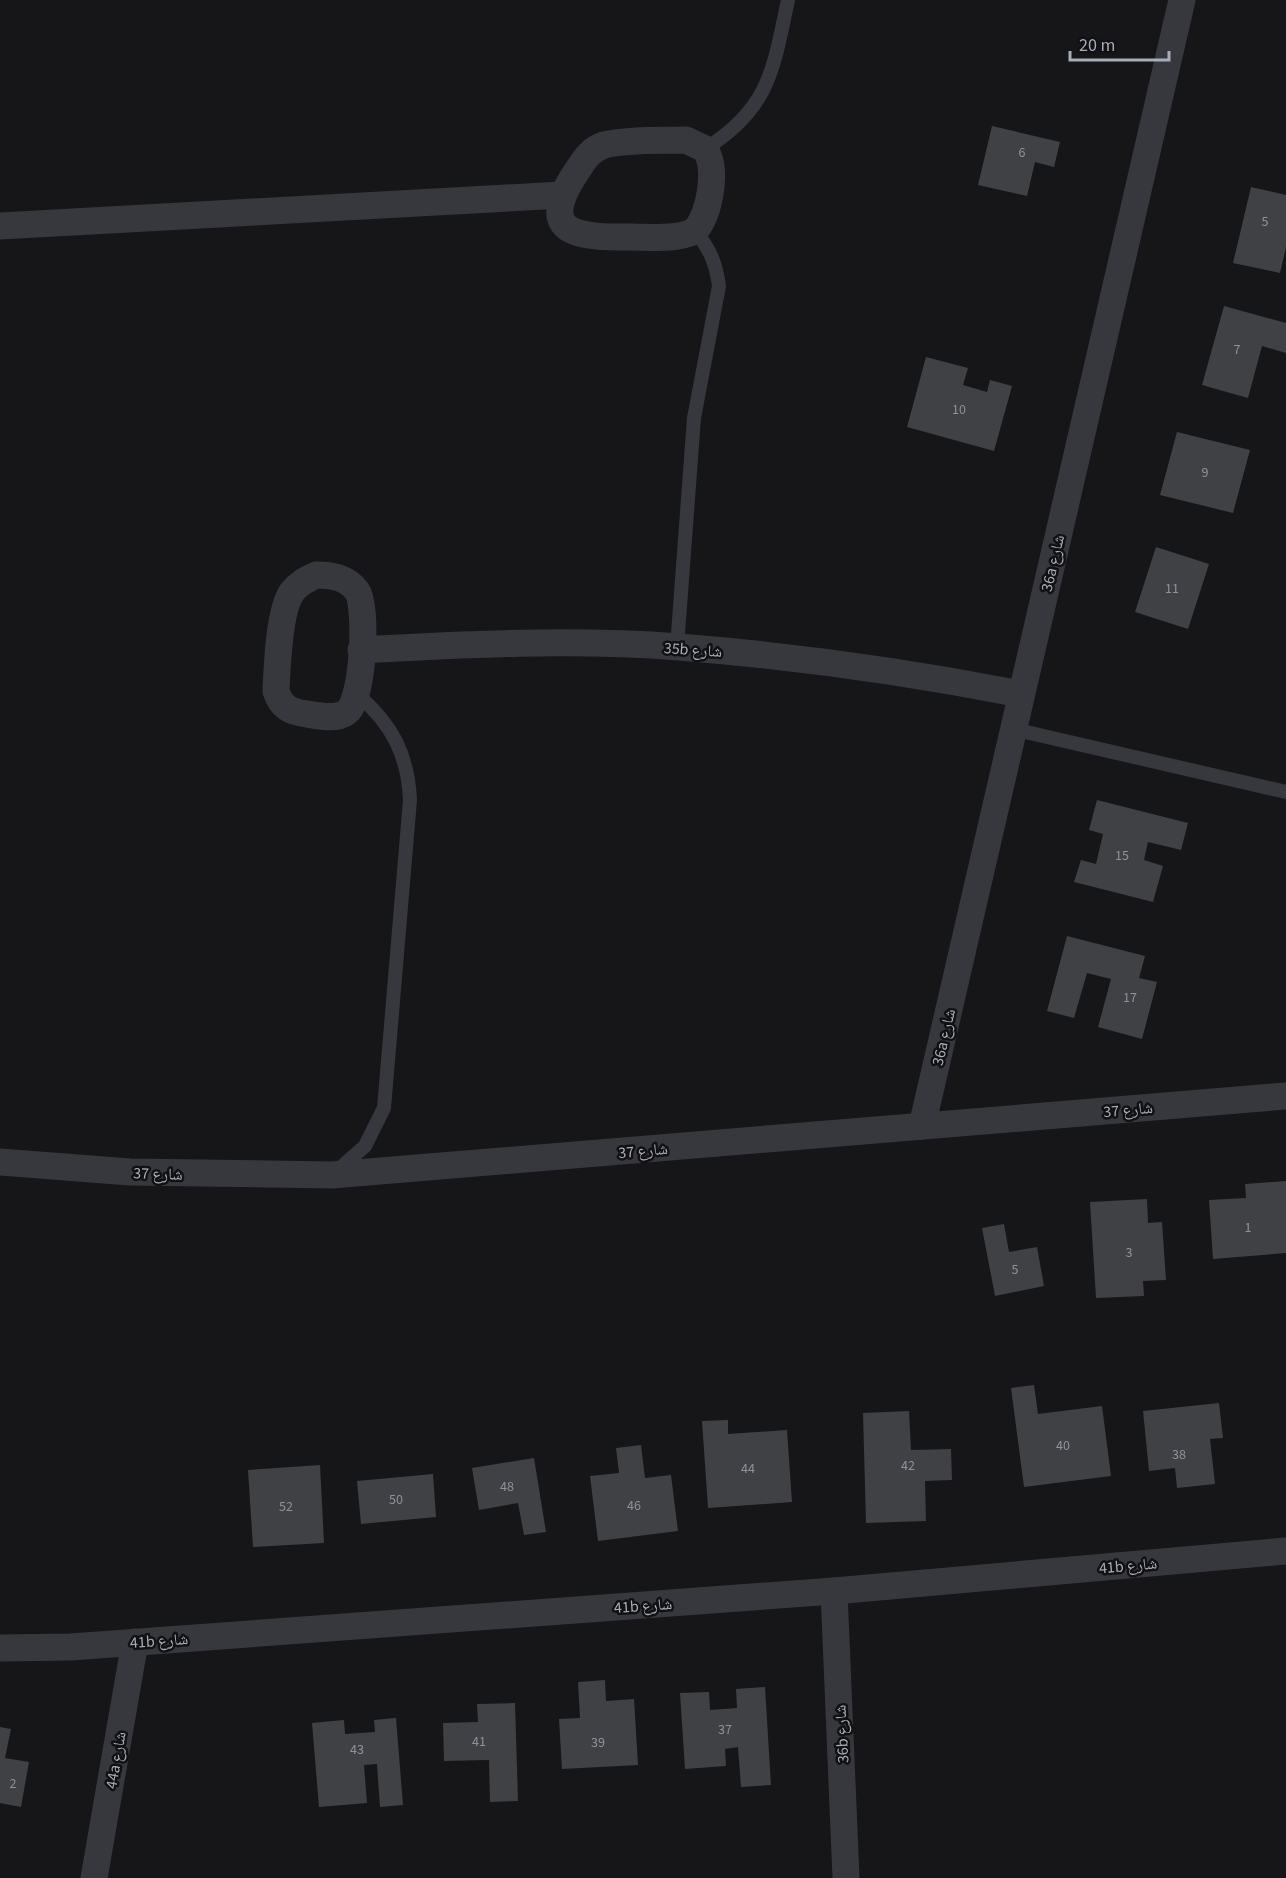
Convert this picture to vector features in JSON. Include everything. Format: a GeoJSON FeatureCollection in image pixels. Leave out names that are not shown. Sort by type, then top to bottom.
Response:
{"type":"FeatureCollection","features":[{"type":"Feature","properties":{"kind":"street","name":"36a شارع"},"geometry":{"type":"LineString","coordinates":[[922,1126],[1182,0]]}},
{"type":"Feature","properties":{"kind":"street"},"geometry":{"type":"LineString","coordinates":[[686,140],[705,149],[712,168],[704,213],[701,223],[694,231],[675,237],[580,235],[569,229],[562,219],[559,208],[562,195],[586,156],[603,146],[686,140]]}},
{"type":"Feature","properties":{"kind":"street"},"geometry":{"type":"LineString","coordinates":[[0,226],[562,195]]}},
{"type":"Feature","properties":{"kind":"street"},"geometry":{"type":"LineString","coordinates":[[316,575],[331,575],[346,580],[357,591],[363,606],[361,650],[358,695],[348,712],[339,716],[294,712],[279,700],[277,681],[286,608],[291,593],[302,582],[316,575]]}},
{"type":"Feature","properties":{"kind":"street","name":"35b شارع"},"geometry":{"type":"LineString","coordinates":[[361,650],[518,644],[677,647],[849,664],[1021,694]]}},
{"type":"Feature","properties":{"kind":"street","name":"شارع 37"},"geometry":{"type":"LineString","coordinates":[[0,1162],[130,1172],[332,1175],[1286,1096]]}},
{"type":"Feature","properties":{"kind":"street","name":"41b شارع"},"geometry":{"type":"LineString","coordinates":[[0,1648],[135,1642],[834,1591],[1286,1551]]}},
{"type":"Feature","properties":{"kind":"street","name":"36b شارع"},"geometry":{"type":"LineString","coordinates":[[834,1591],[846,1878]]}},
{"type":"Feature","properties":{"kind":"street","name":"44a شارع"},"geometry":{"type":"LineString","coordinates":[[94,1878],[135,1642]]}},
{"type":"Feature","properties":{"kind":"lane"},"geometry":{"type":"LineString","coordinates":[[705,149],[737,127],[750,114],[764,91],[774,65],[788,0]]}},
{"type":"Feature","properties":{"kind":"lane"},"geometry":{"type":"LineString","coordinates":[[677,647],[694,418],[719,286],[716,266],[709,247],[694,231]]}},
{"type":"Feature","properties":{"kind":"lane"},"geometry":{"type":"LineString","coordinates":[[332,1175],[365,1146],[384,1108],[410,800],[409,775],[399,744],[376,711],[358,695]]}},
{"type":"Feature","properties":{"kind":"lane"},"geometry":{"type":"LineString","coordinates":[[1013,729],[1286,792]]}},
{"type":"Feature","properties":{"kind":"building"},"geometry":{"type":"Polygon","coordinates":[[[992,126],[1060,142],[1054,167],[1035,162],[1027,196],[978,185],[992,126]]]}},
{"type":"Feature","properties":{"kind":"building"},"geometry":{"type":"Polygon","coordinates":[[[1251,187],[1286,195],[1286,247],[1280,273],[1233,263],[1251,187]]]}},
{"type":"Feature","properties":{"kind":"building"},"geometry":{"type":"Polygon","coordinates":[[[1224,306],[1286,323],[1286,353],[1262,346],[1248,398],[1202,385],[1224,306]]]}},
{"type":"Feature","properties":{"kind":"building"},"geometry":{"type":"Polygon","coordinates":[[[926,357],[968,368],[963,385],[987,392],[990,380],[1012,386],[994,451],[907,427],[926,357]]]}},
{"type":"Feature","properties":{"kind":"building"},"geometry":{"type":"Polygon","coordinates":[[[1177,432],[1250,450],[1233,513],[1160,495],[1177,432]]]}},
{"type":"Feature","properties":{"kind":"building"},"geometry":{"type":"Polygon","coordinates":[[[1156,547],[1209,564],[1188,629],[1135,612],[1156,547]]]}},
{"type":"Feature","properties":{"kind":"building"},"geometry":{"type":"Polygon","coordinates":[[[1097,800],[1188,823],[1181,850],[1148,842],[1144,860],[1163,866],[1153,902],[1074,882],[1081,860],[1096,864],[1103,834],[1089,830],[1097,800]]]}},
{"type":"Feature","properties":{"kind":"building"},"geometry":{"type":"Polygon","coordinates":[[[1067,936],[1145,956],[1139,978],[1157,982],[1142,1039],[1098,1027],[1111,979],[1087,973],[1074,1018],[1047,1011],[1067,936]]]}},
{"type":"Feature","properties":{"kind":"building"},"geometry":{"type":"Polygon","coordinates":[[[1286,1181],[1286,1253],[1213,1259],[1209,1200],[1246,1198],[1245,1184],[1286,1181]]]}},
{"type":"Feature","properties":{"kind":"building"},"geometry":{"type":"Polygon","coordinates":[[[1147,1199],[1148,1223],[1162,1222],[1166,1280],[1143,1281],[1144,1296],[1096,1298],[1090,1202],[1147,1199]]]}},
{"type":"Feature","properties":{"kind":"building"},"geometry":{"type":"Polygon","coordinates":[[[1004,1224],[1009,1252],[1037,1247],[1044,1286],[995,1296],[982,1228],[1004,1224]]]}},
{"type":"Feature","properties":{"kind":"building"},"geometry":{"type":"Polygon","coordinates":[[[1034,1385],[1038,1414],[1102,1406],[1111,1476],[1024,1487],[1011,1388],[1034,1385]]]}},
{"type":"Feature","properties":{"kind":"building"},"geometry":{"type":"Polygon","coordinates":[[[1219,1403],[1223,1438],[1210,1439],[1215,1484],[1177,1488],[1175,1468],[1149,1471],[1143,1411],[1219,1403]]]}},
{"type":"Feature","properties":{"kind":"building"},"geometry":{"type":"Polygon","coordinates":[[[909,1411],[911,1450],[951,1449],[952,1480],[925,1481],[926,1521],[866,1523],[863,1413],[909,1411]]]}},
{"type":"Feature","properties":{"kind":"building"},"geometry":{"type":"Polygon","coordinates":[[[728,1420],[728,1434],[787,1430],[792,1502],[708,1508],[702,1421],[728,1420]]]}},
{"type":"Feature","properties":{"kind":"building"},"geometry":{"type":"Polygon","coordinates":[[[641,1445],[645,1478],[671,1475],[678,1531],[598,1541],[590,1476],[619,1473],[616,1448],[641,1445]]]}},
{"type":"Feature","properties":{"kind":"building"},"geometry":{"type":"Polygon","coordinates":[[[534,1458],[546,1532],[524,1535],[518,1503],[479,1510],[472,1468],[534,1458]]]}},
{"type":"Feature","properties":{"kind":"building"},"geometry":{"type":"Polygon","coordinates":[[[320,1465],[324,1543],[253,1547],[248,1470],[320,1465]]]}},
{"type":"Feature","properties":{"kind":"building"},"geometry":{"type":"Polygon","coordinates":[[[433,1474],[436,1517],[361,1524],[357,1481],[433,1474]]]}},
{"type":"Feature","properties":{"kind":"building"},"geometry":{"type":"Polygon","coordinates":[[[605,1680],[606,1701],[634,1699],[638,1765],[562,1769],[559,1719],[580,1718],[578,1682],[605,1680]]]}},
{"type":"Feature","properties":{"kind":"building"},"geometry":{"type":"Polygon","coordinates":[[[765,1687],[771,1785],[741,1787],[738,1747],[725,1749],[726,1766],[685,1769],[680,1693],[709,1692],[710,1710],[737,1708],[736,1689],[765,1687]]]}},
{"type":"Feature","properties":{"kind":"building"},"geometry":{"type":"Polygon","coordinates":[[[515,1703],[518,1801],[490,1802],[489,1760],[444,1761],[443,1723],[478,1722],[477,1704],[515,1703]]]}},
{"type":"Feature","properties":{"kind":"building"},"geometry":{"type":"Polygon","coordinates":[[[396,1718],[403,1805],[380,1807],[377,1764],[364,1765],[367,1803],[319,1807],[312,1723],[344,1720],[345,1734],[375,1732],[374,1720],[396,1718]]]}},
{"type":"Feature","properties":{"kind":"building"},"geometry":{"type":"Polygon","coordinates":[[[0,1727],[11,1729],[5,1758],[29,1762],[21,1807],[0,1803],[0,1727]]]}}]}
